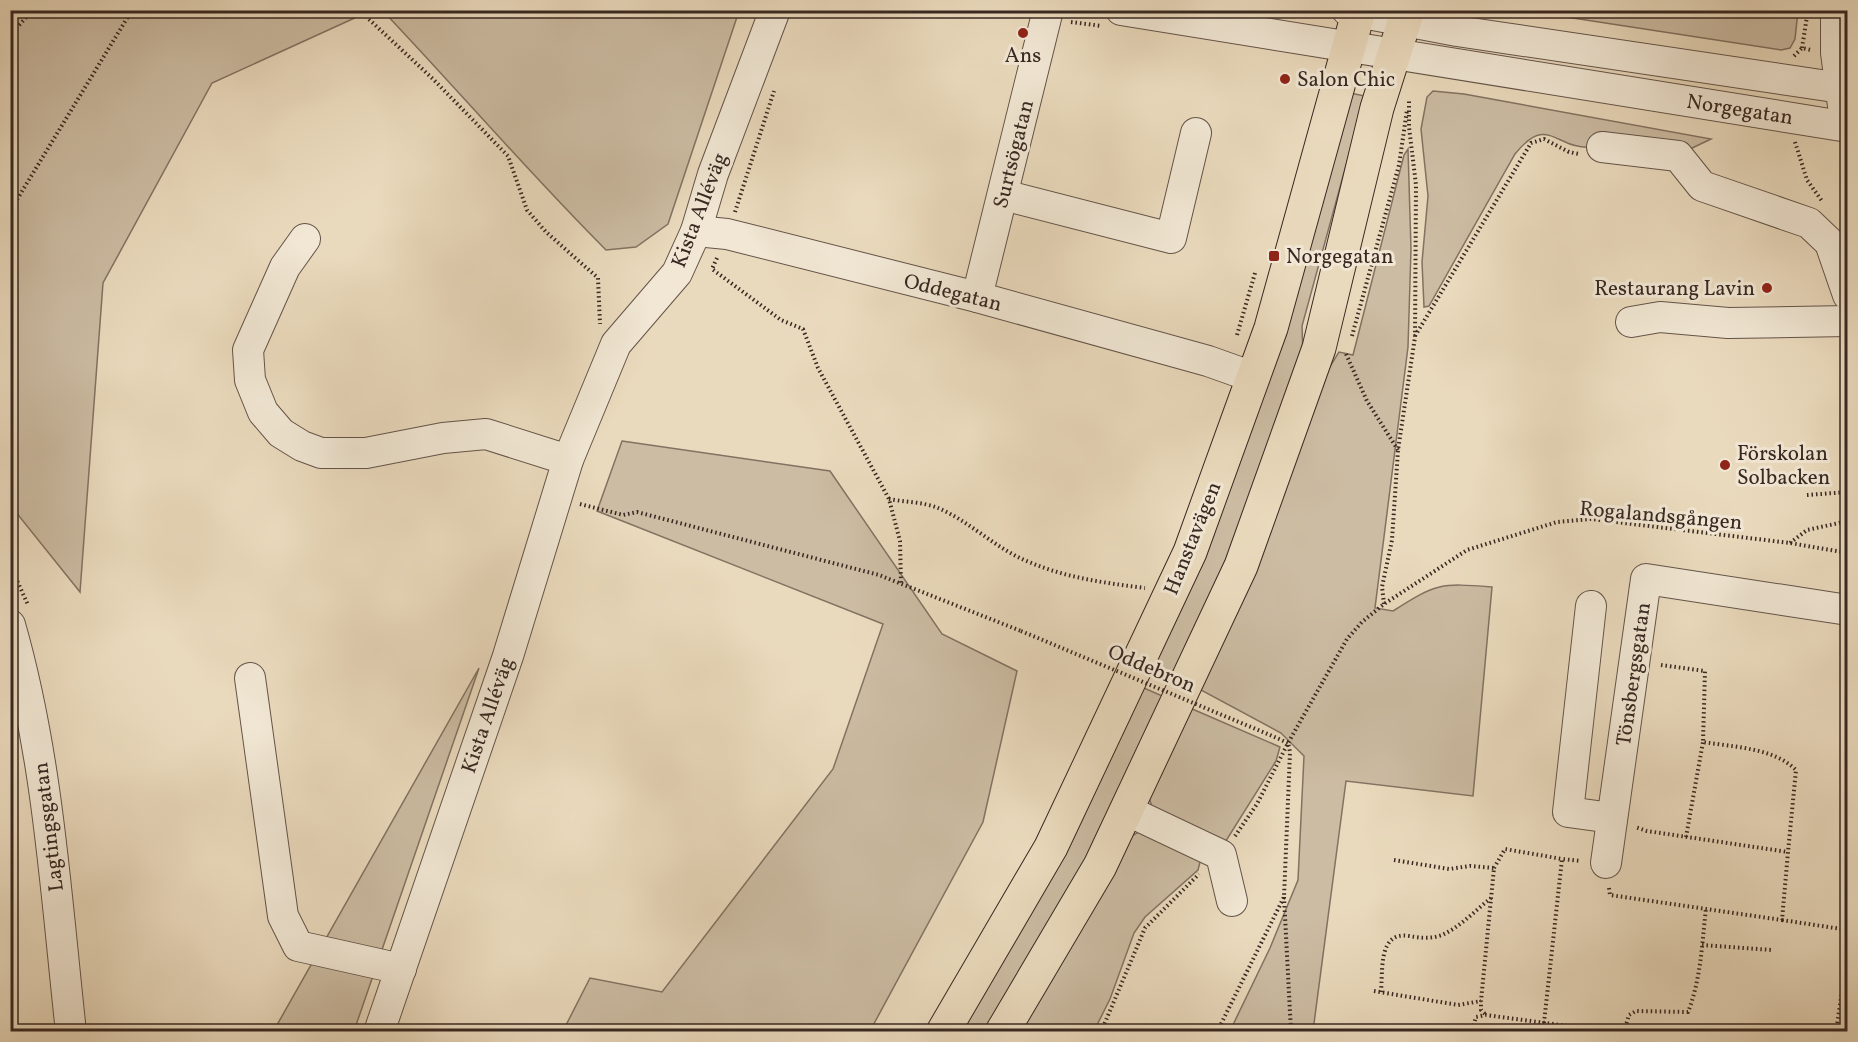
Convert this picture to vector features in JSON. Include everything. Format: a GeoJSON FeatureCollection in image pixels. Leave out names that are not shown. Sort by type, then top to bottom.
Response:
{"type":"FeatureCollection","features":[{"type":"Feature","properties":{"kind":"main road","name":"Hanstavägen"},"geometry":{"type":"LineString","coordinates":[[943,1032],[1051,847],[1190,552],[1270,328],[1348,47],[1354,11]]}},
{"type":"Feature","properties":{"kind":"main road"},"geometry":{"type":"LineString","coordinates":[[1002,1032],[1100,866],[1241,566],[1319,348],[1377,108],[1406,16]]}},
{"type":"Feature","properties":{"kind":"street","name":"Kista Alléväg"},"geometry":{"type":"LineString","coordinates":[[379,1032],[508,656],[568,460],[616,344],[677,273],[696,231],[713,174],[774,10]]}},
{"type":"Feature","properties":{"kind":"street","name":"Surtsögatan"},"geometry":{"type":"LineString","coordinates":[[977,297],[1048,10]]}},
{"type":"Feature","properties":{"kind":"street"},"geometry":{"type":"LineString","coordinates":[[1836,10],[1844,88]]}},
{"type":"Feature","properties":{"kind":"street","name":"Norgegatan"},"geometry":{"type":"LineString","coordinates":[[1107,14],[1394,54],[1847,128],[1844,88],[1406,16],[1354,11]]}},
{"type":"Feature","properties":{"kind":"street"},"geometry":{"type":"LineString","coordinates":[[1003,195],[1171,238],[1196,133]]}},
{"type":"Feature","properties":{"kind":"street"},"geometry":{"type":"LineString","coordinates":[[1602,147],[1678,156],[1702,186],[1809,223],[1830,243],[1848,295]]}},
{"type":"Feature","properties":{"kind":"street","name":"Oddegatan"},"geometry":{"type":"LineString","coordinates":[[696,231],[727,234],[977,297],[1208,361],[1253,377]]}},
{"type":"Feature","properties":{"kind":"street"},"geometry":{"type":"LineString","coordinates":[[305,239],[285,267],[248,350],[250,380],[258,401],[263,412],[281,433],[302,446],[321,453],[366,453],[444,438],[486,434],[568,460]]}},
{"type":"Feature","properties":{"kind":"street"},"geometry":{"type":"LineString","coordinates":[[1631,322],[1660,317],[1728,323],[1848,321]]}},
{"type":"Feature","properties":{"kind":"street","name":"Tönsbergsgatan"},"geometry":{"type":"LineString","coordinates":[[1606,863],[1646,579],[1848,610]]}},
{"type":"Feature","properties":{"kind":"street"},"geometry":{"type":"LineString","coordinates":[[1591,606],[1568,812],[1612,818]]}},
{"type":"Feature","properties":{"kind":"street","name":"Lagtingsgatan"},"geometry":{"type":"LineString","coordinates":[[10,625],[30,701],[40,756],[71,1032]]}},
{"type":"Feature","properties":{"kind":"street"},"geometry":{"type":"LineString","coordinates":[[250,678],[283,916],[298,946],[401,969]]}},
{"type":"Feature","properties":{"kind":"street"},"geometry":{"type":"LineString","coordinates":[[1126,810],[1221,855],[1232,901]]}},
{"type":"Feature","properties":{"kind":"path"},"geometry":{"type":"LineString","coordinates":[[10,35],[33,10]]}},
{"type":"Feature","properties":{"kind":"path"},"geometry":{"type":"LineString","coordinates":[[10,211],[132,10]]}},
{"type":"Feature","properties":{"kind":"path"},"geometry":{"type":"LineString","coordinates":[[359,10],[433,79],[508,156],[527,210],[546,232],[598,278],[600,325]]}},
{"type":"Feature","properties":{"kind":"path"},"geometry":{"type":"LineString","coordinates":[[1802,48],[1808,10]]}},
{"type":"Feature","properties":{"kind":"path"},"geometry":{"type":"LineString","coordinates":[[1091,25],[1107,14]]}},
{"type":"Feature","properties":{"kind":"path"},"geometry":{"type":"LineString","coordinates":[[727,234],[775,89]]}},
{"type":"Feature","properties":{"kind":"path"},"geometry":{"type":"LineString","coordinates":[[1357,322],[1400,165],[1409,93],[1409,127],[1416,185],[1415,337],[1398,450],[1392,540],[1382,587],[1384,604]]}},
{"type":"Feature","properties":{"kind":"path"},"geometry":{"type":"LineString","coordinates":[[1415,337],[1531,143],[1544,139],[1569,152],[1583,154],[1602,147]]}},
{"type":"Feature","properties":{"kind":"path"},"geometry":{"type":"LineString","coordinates":[[727,279],[781,320],[803,329],[818,368],[889,499],[900,541],[901,584]]}},
{"type":"Feature","properties":{"kind":"path"},"geometry":{"type":"LineString","coordinates":[[1346,356],[1367,400],[1398,450]]}},
{"type":"Feature","properties":{"kind":"path"},"geometry":{"type":"LineString","coordinates":[[1807,495],[1848,492]]}},
{"type":"Feature","properties":{"kind":"path","name":"Oddebron"},"geometry":{"type":"LineString","coordinates":[[555,498],[623,515],[637,512],[879,575],[1021,631],[1288,743]]}},
{"type":"Feature","properties":{"kind":"path"},"geometry":{"type":"LineString","coordinates":[[889,499],[936,507],[956,516],[996,546],[1029,562],[1080,579],[1146,588]]}},
{"type":"Feature","properties":{"kind":"path","name":"Rogalandsgången"},"geometry":{"type":"LineString","coordinates":[[1288,743],[1347,639],[1362,622],[1384,604],[1467,550],[1557,522],[1591,519],[1790,543],[1848,553]]}},
{"type":"Feature","properties":{"kind":"path"},"geometry":{"type":"LineString","coordinates":[[1790,543],[1807,530],[1848,521]]}},
{"type":"Feature","properties":{"kind":"path"},"geometry":{"type":"LineString","coordinates":[[1661,665],[1705,671],[1703,742],[1686,837]]}},
{"type":"Feature","properties":{"kind":"path"},"geometry":{"type":"LineString","coordinates":[[1703,742],[1755,750],[1788,762],[1796,770],[1782,920]]}},
{"type":"Feature","properties":{"kind":"path"},"geometry":{"type":"LineString","coordinates":[[1101,1032],[1145,928],[1169,902],[1221,855],[1257,804],[1288,743]]}},
{"type":"Feature","properties":{"kind":"path"},"geometry":{"type":"LineString","coordinates":[[1288,743],[1290,752],[1284,897],[1291,1032]]}},
{"type":"Feature","properties":{"kind":"path"},"geometry":{"type":"LineString","coordinates":[[1612,818],[1647,831],[1788,852]]}},
{"type":"Feature","properties":{"kind":"path"},"geometry":{"type":"LineString","coordinates":[[1486,1014],[1481,1010],[1481,1000],[1494,868],[1505,849],[1562,859],[1606,863],[1610,895],[1848,930]]}},
{"type":"Feature","properties":{"kind":"path"},"geometry":{"type":"LineString","coordinates":[[1543,1032],[1562,859]]}},
{"type":"Feature","properties":{"kind":"path"},"geometry":{"type":"LineString","coordinates":[[1394,860],[1449,869],[1470,866],[1494,868]]}},
{"type":"Feature","properties":{"kind":"path"},"geometry":{"type":"LineString","coordinates":[[1217,1032],[1284,897]]}},
{"type":"Feature","properties":{"kind":"path"},"geometry":{"type":"LineString","coordinates":[[1381,992],[1385,947],[1390,938],[1400,935],[1421,938],[1443,934],[1491,897]]}},
{"type":"Feature","properties":{"kind":"path"},"geometry":{"type":"LineString","coordinates":[[1624,1032],[1629,1015],[1636,1011],[1688,1012],[1694,996],[1706,908]]}},
{"type":"Feature","properties":{"kind":"path"},"geometry":{"type":"LineString","coordinates":[[1702,945],[1772,950]]}},
{"type":"Feature","properties":{"kind":"path"},"geometry":{"type":"LineString","coordinates":[[1836,1032],[1848,950]]}},
{"type":"Feature","properties":{"kind":"path"},"geometry":{"type":"LineString","coordinates":[[1374,991],[1458,1005],[1481,1000]]}},
{"type":"Feature","properties":{"kind":"path"},"geometry":{"type":"LineString","coordinates":[[1475,1032],[1472,1031],[1476,1017],[1486,1014],[1613,1032]]}},
{"type":"Feature","properties":{"kind":"shaded area"},"geometry":{"type":"Polygon","coordinates":[[[1798,10],[1795,39],[1790,48],[1781,50],[1527,11],[1798,10]]]}},
{"type":"Feature","properties":{"kind":"shaded area"},"geometry":{"type":"Polygon","coordinates":[[[10,11],[370,11],[212,83],[103,283],[80,592],[11,506],[10,11]]]}},
{"type":"Feature","properties":{"kind":"shaded area"},"geometry":{"type":"Polygon","coordinates":[[[383,11],[739,11],[668,224],[636,247],[606,250],[383,11]]]}},
{"type":"Feature","properties":{"kind":"shaded area"},"geometry":{"type":"Polygon","coordinates":[[[1433,91],[1464,94],[1711,139],[1688,150],[1684,145],[1604,132],[1592,147],[1569,144],[1552,136],[1536,136],[1526,142],[1515,154],[1429,306],[1424,307],[1422,262],[1428,196],[1421,129],[1427,97],[1433,91]]]}},
{"type":"Feature","properties":{"kind":"shaded area"},"geometry":{"type":"Polygon","coordinates":[[[1350,93],[1365,96],[1302,326],[1303,356],[1243,519],[1175,679],[1153,670],[1227,488],[1350,93]]]}},
{"type":"Feature","properties":{"kind":"shaded area"},"geometry":{"type":"Polygon","coordinates":[[[1408,149],[1411,249],[1408,347],[1375,608],[1393,611],[1430,590],[1449,585],[1492,587],[1473,796],[1346,781],[1313,1031],[1230,1031],[1270,948],[1298,880],[1304,756],[1281,733],[1199,689],[1319,384],[1339,352],[1353,355],[1404,155],[1408,149]]]}},
{"type":"Feature","properties":{"kind":"shaded area"},"geometry":{"type":"Polygon","coordinates":[[[622,441],[830,471],[942,634],[1017,671],[983,822],[870,1031],[563,1031],[590,978],[662,992],[833,769],[883,624],[597,511],[622,441]]]}},
{"type":"Feature","properties":{"kind":"shaded area"},"geometry":{"type":"Polygon","coordinates":[[[479,668],[354,1031],[273,1032],[479,668]]]}},
{"type":"Feature","properties":{"kind":"shaded area"},"geometry":{"type":"Polygon","coordinates":[[[1144,688],[1167,698],[1102,830],[989,1031],[960,1032],[1144,688]]]}},
{"type":"Feature","properties":{"kind":"shaded area"},"geometry":{"type":"Polygon","coordinates":[[[1190,708],[1280,747],[1276,761],[1224,844],[1153,809],[1149,798],[1190,708]]]}},
{"type":"Feature","properties":{"kind":"shaded area"},"geometry":{"type":"Polygon","coordinates":[[[1144,829],[1201,858],[1198,870],[1145,917],[1134,933],[1110,999],[1094,1031],[1017,1032],[1128,838],[1144,829]]]}},
{"type":"Feature","properties":{"kind":"shaded area"},"geometry":{"type":"Polygon","coordinates":[[[1167,1025],[1225,1031],[1162,1031],[1167,1025]]]}},
{"type":"Feature","properties":{"kind":"place","name":"Ans"},"geometry":{"type":"Point","coordinates":[1023,33]}},
{"type":"Feature","properties":{"kind":"place","name":"Salon Chic"},"geometry":{"type":"Point","coordinates":[1285,79]}},
{"type":"Feature","properties":{"kind":"place","name":"Norgegatan"},"geometry":{"type":"Point","coordinates":[1274,256]}},
{"type":"Feature","properties":{"kind":"place","name":"Restaurang Lavin"},"geometry":{"type":"Point","coordinates":[1767,288]}},
{"type":"Feature","properties":{"kind":"place","name":"Förskolan Solbacken"},"geometry":{"type":"Point","coordinates":[1725,465]}}]}
